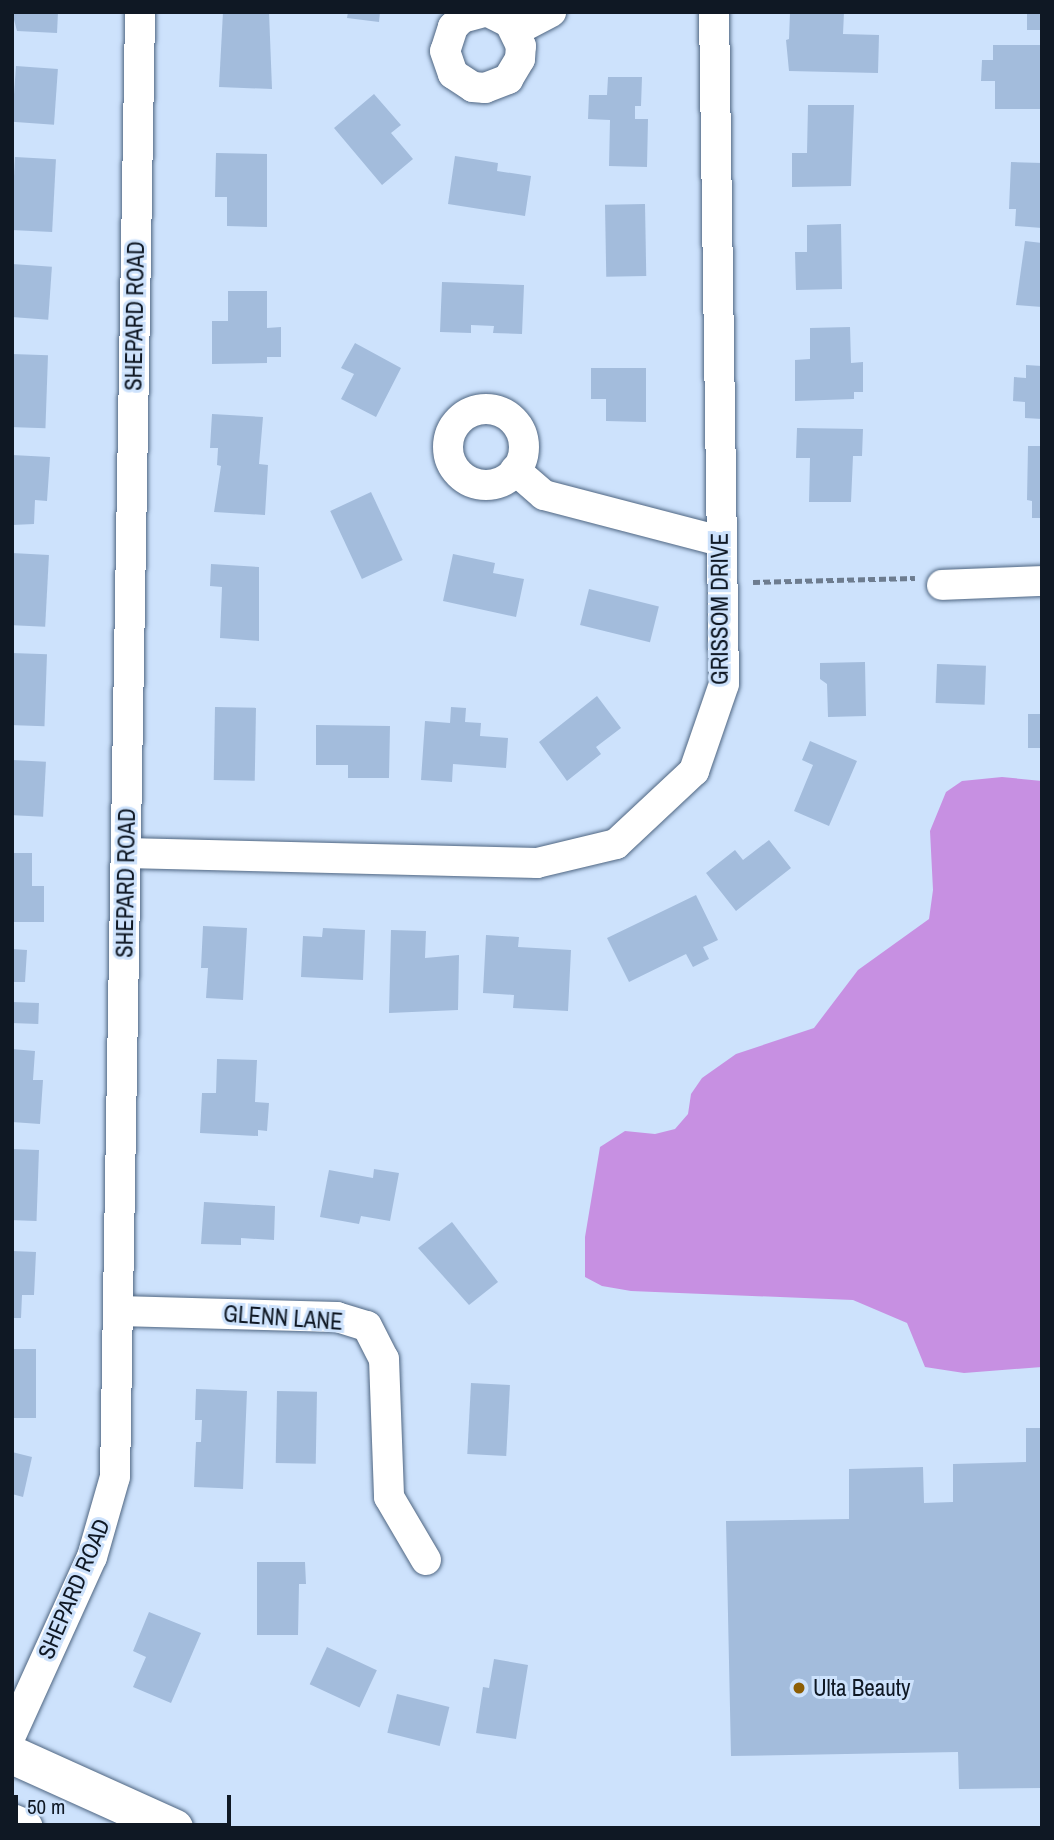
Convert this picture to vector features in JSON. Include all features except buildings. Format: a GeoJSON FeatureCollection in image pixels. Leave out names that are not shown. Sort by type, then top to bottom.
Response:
{"type":"FeatureCollection","features":[{"type":"Feature","properties":{"kind":"main road"},"geometry":{"type":"LineString","coordinates":[[12,1755],[174,1828]]}},
{"type":"Feature","properties":{"kind":"main road"},"geometry":{"type":"LineString","coordinates":[[12,1823],[24,1828]]}},
{"type":"Feature","properties":{"kind":"street","name":"SHEPARD ROAD"},"geometry":{"type":"LineString","coordinates":[[12,1733],[107,1515],[115,1478],[140,12]]}},
{"type":"Feature","properties":{"kind":"street"},"geometry":{"type":"LineString","coordinates":[[486,12],[499,15],[515,31],[520,59],[508,79],[485,88],[462,82],[447,63],[447,39],[462,18],[486,12]]}},
{"type":"Feature","properties":{"kind":"street"},"geometry":{"type":"LineString","coordinates":[[515,31],[551,12]]}},
{"type":"Feature","properties":{"kind":"street","name":"GRISSOM DRIVE"},"geometry":{"type":"LineString","coordinates":[[126,853],[537,863],[616,844],[694,771],[724,684],[713,12]]}},
{"type":"Feature","properties":{"kind":"street"},"geometry":{"type":"LineString","coordinates":[[515,470],[544,495],[721,541]]}},
{"type":"Feature","properties":{"kind":"street"},"geometry":{"type":"LineString","coordinates":[[942,584],[1042,581]]}},
{"type":"Feature","properties":{"kind":"street","name":"GLENN LANE"},"geometry":{"type":"LineString","coordinates":[[119,1311],[337,1317],[367,1326],[384,1359],[389,1497],[426,1560]]}},
{"type":"Feature","properties":{"kind":"path"},"geometry":{"type":"LineString","coordinates":[[753,582],[930,578],[942,584]]}},
{"type":"Feature","properties":{"kind":"shaded area"},"geometry":{"type":"Polygon","coordinates":[[[1002,777],[1042,781],[1042,1367],[964,1373],[925,1367],[907,1323],[853,1300],[631,1291],[602,1286],[585,1277],[585,1237],[600,1147],[625,1131],[655,1134],[675,1129],[688,1114],[691,1094],[702,1078],[736,1054],[814,1028],[858,970],[929,919],[933,890],[930,831],[946,792],[962,781],[1002,777]]]}},
{"type":"Feature","properties":{"kind":"place","name":"Ulta Beauty"},"geometry":{"type":"Point","coordinates":[799,1688]}}]}
